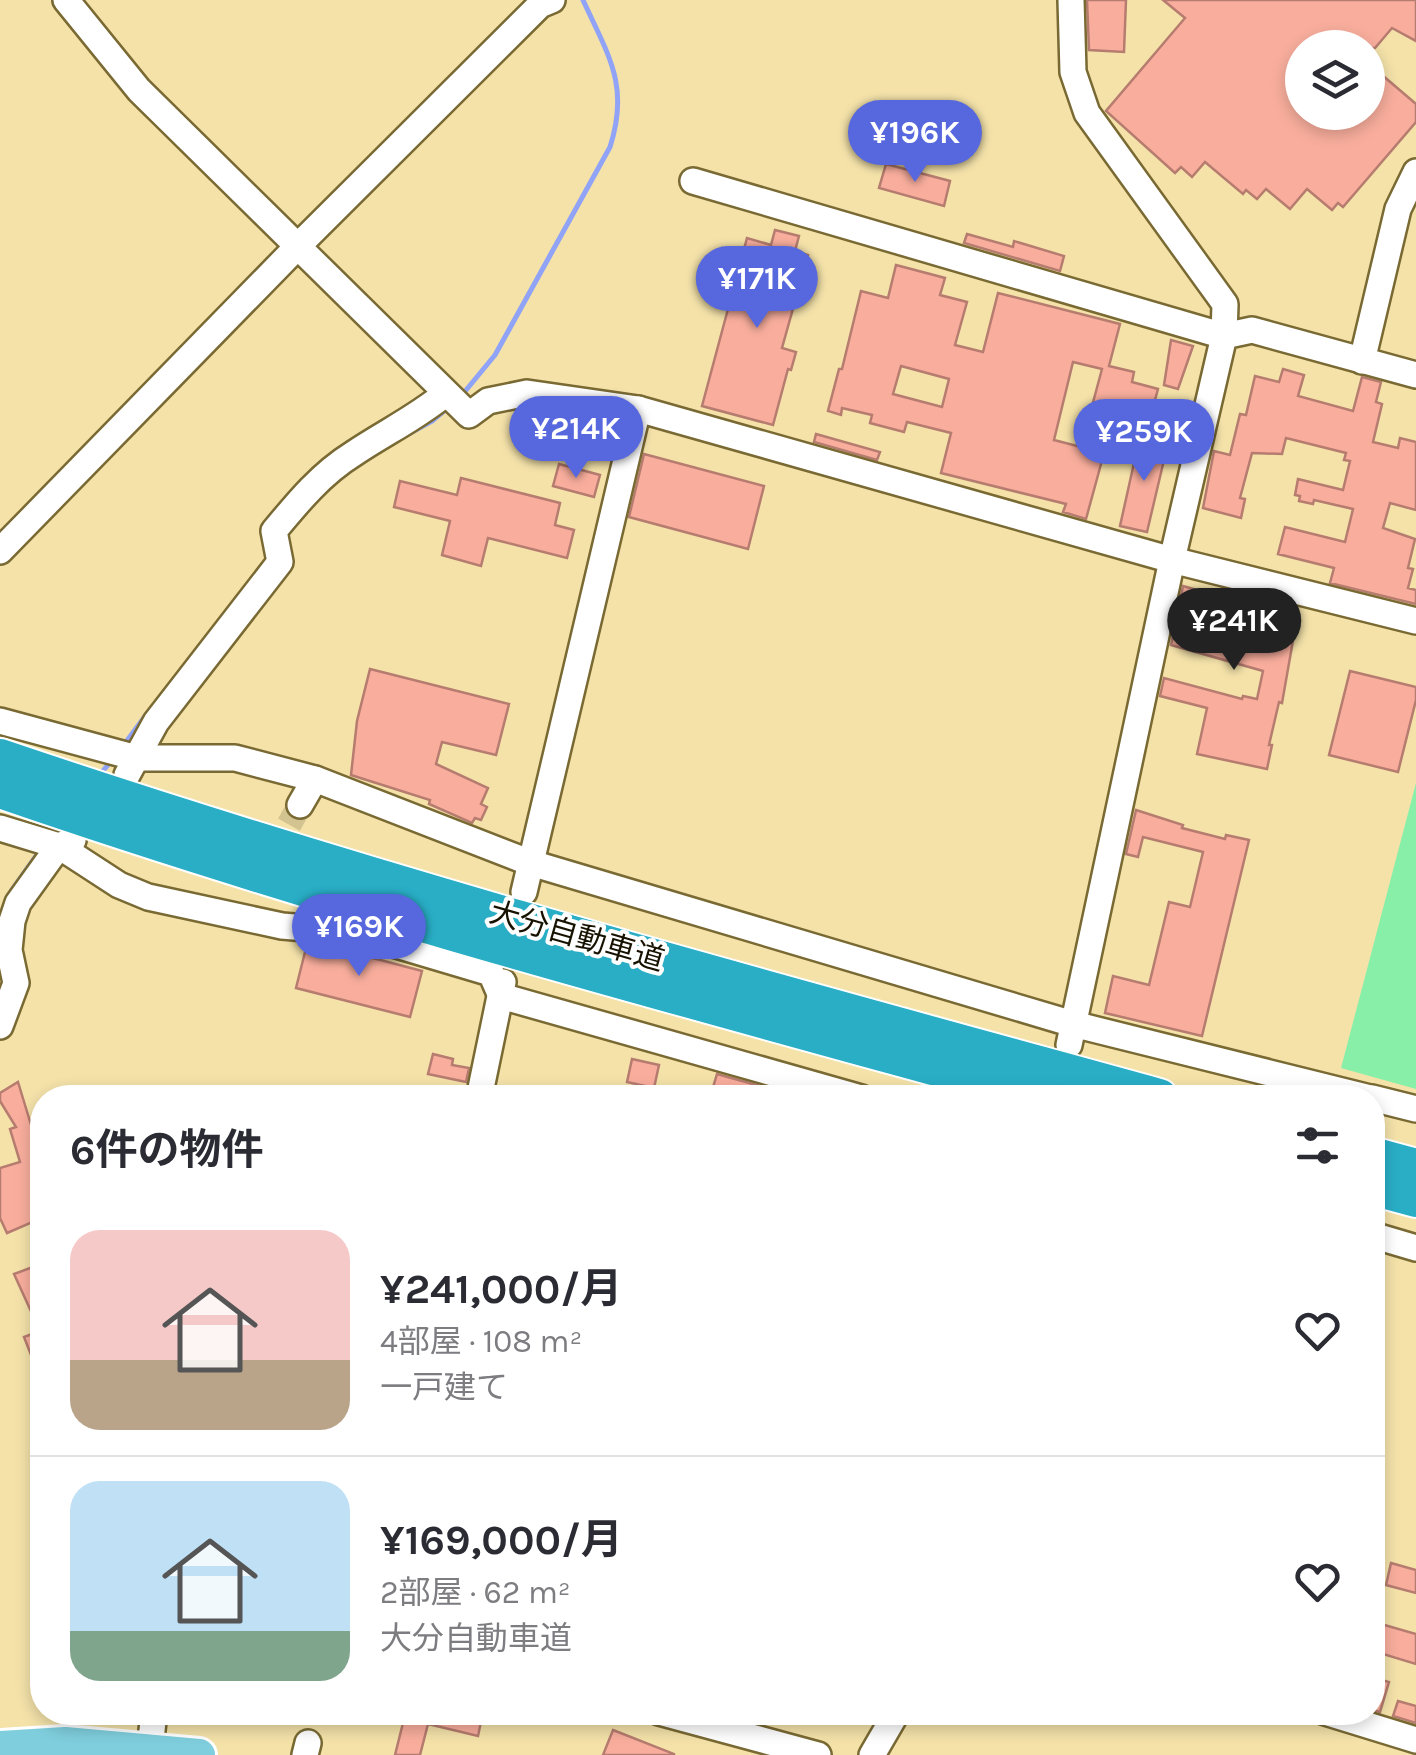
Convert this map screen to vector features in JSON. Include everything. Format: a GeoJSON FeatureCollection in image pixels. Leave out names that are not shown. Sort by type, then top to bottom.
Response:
{"type":"FeatureCollection","features":[{"type":"Feature","properties":{"kind":"highway","name":"大分自動車道"},"geometry":{"type":"LineString","coordinates":[[0,758],[280,850],[478,909],[1112,1085]]}},
{"type":"Feature","properties":{"kind":"highway","name":"大分自動車道"},"geometry":{"type":"LineString","coordinates":[[0,789],[113,828],[490,943],[1002,1085]]}},
{"type":"Feature","properties":{"kind":"highway"},"geometry":{"type":"LineString","coordinates":[[1385,1160],[1416,1168]]}},
{"type":"Feature","properties":{"kind":"highway"},"geometry":{"type":"LineString","coordinates":[[1385,1190],[1416,1198]]}},
{"type":"Feature","properties":{"kind":"main road"},"geometry":{"type":"LineString","coordinates":[[0,1747],[64,1743],[198,1755]]}},
{"type":"Feature","properties":{"kind":"street"},"geometry":{"type":"LineString","coordinates":[[66,0],[139,90],[469,415],[488,401],[527,393],[638,409],[1172,560],[1416,621]]}},
{"type":"Feature","properties":{"kind":"street"},"geometry":{"type":"LineString","coordinates":[[0,551],[297,246],[540,5],[552,0]]}},
{"type":"Feature","properties":{"kind":"street"},"geometry":{"type":"LineString","coordinates":[[1071,0],[1074,72],[1087,112],[1225,304],[1224,336],[1071,1034]]}},
{"type":"Feature","properties":{"kind":"street"},"geometry":{"type":"LineString","coordinates":[[1362,360],[1416,172]]}},
{"type":"Feature","properties":{"kind":"street"},"geometry":{"type":"LineString","coordinates":[[693,181],[1224,336],[1252,330],[1416,375]]}},
{"type":"Feature","properties":{"kind":"street"},"geometry":{"type":"LineString","coordinates":[[124,760],[280,562],[274,530],[318,480],[354,453],[453,401]]}},
{"type":"Feature","properties":{"kind":"street"},"geometry":{"type":"LineString","coordinates":[[524,892],[638,409]]}},
{"type":"Feature","properties":{"kind":"street"},"geometry":{"type":"LineString","coordinates":[[0,721],[124,760],[235,758],[315,779],[532,863],[1071,1034],[1310,1085]]}},
{"type":"Feature","properties":{"kind":"street"},"geometry":{"type":"LineString","coordinates":[[300,804],[315,779]]}},
{"type":"Feature","properties":{"kind":"street"},"geometry":{"type":"LineString","coordinates":[[0,828],[57,843],[119,886],[148,896],[282,926],[352,932],[491,972],[500,996]]}},
{"type":"Feature","properties":{"kind":"street"},"geometry":{"type":"LineString","coordinates":[[0,1026],[16,983],[9,950],[12,922],[29,885],[57,843]]}},
{"type":"Feature","properties":{"kind":"street"},"geometry":{"type":"LineString","coordinates":[[482,1085],[506,968]]}},
{"type":"Feature","properties":{"kind":"street"},"geometry":{"type":"LineString","coordinates":[[500,996],[815,1085]]}},
{"type":"Feature","properties":{"kind":"street"},"geometry":{"type":"LineString","coordinates":[[1385,1101],[1416,1109]]}},
{"type":"Feature","properties":{"kind":"street"},"geometry":{"type":"LineString","coordinates":[[1385,1239],[1416,1248]]}},
{"type":"Feature","properties":{"kind":"street"},"geometry":{"type":"LineString","coordinates":[[150,1749],[153,1725]]}},
{"type":"Feature","properties":{"kind":"street"},"geometry":{"type":"LineString","coordinates":[[708,1725],[818,1755]]}},
{"type":"Feature","properties":{"kind":"street"},"geometry":{"type":"LineString","coordinates":[[872,1755],[889,1725]]}},
{"type":"Feature","properties":{"kind":"street"},"geometry":{"type":"LineString","coordinates":[[1367,1725],[1416,1740]]}},
{"type":"Feature","properties":{"kind":"green space"},"geometry":{"type":"Polygon","coordinates":[[[1416,783],[1416,1089],[1341,1068],[1416,783]]]}},
{"type":"Feature","properties":{"kind":"building"},"geometry":{"type":"Polygon","coordinates":[[[1087,0],[1126,0],[1124,52],[1089,50],[1087,0]]]}},
{"type":"Feature","properties":{"kind":"building"},"geometry":{"type":"Polygon","coordinates":[[[1163,0],[1416,0],[1416,41],[1392,28],[1385,36],[1385,30],[1285,30],[1285,130],[1385,130],[1385,78],[1416,104],[1416,122],[1343,207],[1338,203],[1332,210],[1307,189],[1290,209],[1266,189],[1257,199],[1246,190],[1243,194],[1205,162],[1192,177],[1181,167],[1175,173],[1106,111],[1185,18],[1163,0]]]}},
{"type":"Feature","properties":{"kind":"building"},"geometry":{"type":"Polygon","coordinates":[[[886,164],[950,181],[944,206],[879,188],[886,164]]]}},
{"type":"Feature","properties":{"kind":"building"},"geometry":{"type":"Polygon","coordinates":[[[775,230],[799,236],[795,251],[808,255],[782,348],[796,352],[773,425],[702,406],[747,238],[771,245],[775,230]]]}},
{"type":"Feature","properties":{"kind":"building"},"geometry":{"type":"Polygon","coordinates":[[[967,234],[1013,247],[1014,241],[1064,256],[1060,271],[964,243],[967,234]]]}},
{"type":"Feature","properties":{"kind":"building"},"geometry":{"type":"Polygon","coordinates":[[[896,265],[945,278],[940,295],[967,302],[955,345],[983,352],[998,293],[1120,324],[1109,366],[1134,372],[1132,382],[1158,389],[1152,411],[1118,402],[1086,519],[1063,512],[1066,504],[941,473],[951,433],[907,422],[904,432],[870,423],[872,415],[842,408],[841,415],[828,411],[861,291],[888,298],[896,265]],[[1073,362],[1054,440],[1081,447],[1102,369],[1073,362]],[[901,366],[893,394],[942,407],[949,379],[901,366]]]}},
{"type":"Feature","properties":{"kind":"building"},"geometry":{"type":"Polygon","coordinates":[[[1171,340],[1193,346],[1178,389],[1164,385],[1171,340]]]}},
{"type":"Feature","properties":{"kind":"building"},"geometry":{"type":"Polygon","coordinates":[[[1283,369],[1304,375],[1298,396],[1353,411],[1362,377],[1381,382],[1376,402],[1382,404],[1373,442],[1398,448],[1400,438],[1416,442],[1416,510],[1390,503],[1383,528],[1415,539],[1408,588],[1416,590],[1416,604],[1330,583],[1334,568],[1278,554],[1285,527],[1345,542],[1353,509],[1314,500],[1313,504],[1299,501],[1300,496],[1295,495],[1298,479],[1343,490],[1350,461],[1344,460],[1346,453],[1286,438],[1282,454],[1252,453],[1240,498],[1245,499],[1241,518],[1203,508],[1214,451],[1230,455],[1240,414],[1246,415],[1255,376],[1279,382],[1283,369]]]}},
{"type":"Feature","properties":{"kind":"building"},"geometry":{"type":"Polygon","coordinates":[[[816,434],[880,452],[877,460],[814,442],[816,434]]]}},
{"type":"Feature","properties":{"kind":"building"},"geometry":{"type":"Polygon","coordinates":[[[1140,436],[1168,443],[1147,532],[1120,526],[1140,436]]]}},
{"type":"Feature","properties":{"kind":"building"},"geometry":{"type":"Polygon","coordinates":[[[644,454],[764,486],[748,549],[629,517],[644,454]]]}},
{"type":"Feature","properties":{"kind":"building"},"geometry":{"type":"Polygon","coordinates":[[[559,464],[600,475],[594,497],[553,486],[559,464]]]}},
{"type":"Feature","properties":{"kind":"building"},"geometry":{"type":"Polygon","coordinates":[[[461,478],[560,503],[555,525],[574,530],[567,558],[488,538],[481,566],[442,555],[450,521],[394,507],[400,481],[457,495],[461,478]]]}},
{"type":"Feature","properties":{"kind":"building"},"geometry":{"type":"Polygon","coordinates":[[[1183,586],[1208,593],[1207,596],[1297,618],[1267,769],[1197,754],[1207,708],[1160,696],[1164,678],[1242,699],[1257,699],[1263,671],[1171,645],[1183,586]]]}},
{"type":"Feature","properties":{"kind":"building"},"geometry":{"type":"Polygon","coordinates":[[[370,669],[509,704],[496,755],[442,742],[436,764],[488,788],[481,804],[487,807],[481,820],[475,818],[472,823],[429,804],[430,800],[351,775],[357,721],[370,669]]]}},
{"type":"Feature","properties":{"kind":"building"},"geometry":{"type":"Polygon","coordinates":[[[1350,671],[1416,687],[1398,772],[1329,755],[1350,671]]]}},
{"type":"Feature","properties":{"kind":"building"},"geometry":{"type":"Polygon","coordinates":[[[1136,810],[1183,825],[1182,828],[1225,839],[1226,835],[1249,840],[1202,1036],[1105,1013],[1113,976],[1149,985],[1169,902],[1190,907],[1203,852],[1143,837],[1138,857],[1126,854],[1136,810]]]}},
{"type":"Feature","properties":{"kind":"building"},"geometry":{"type":"Polygon","coordinates":[[[307,944],[422,971],[410,1017],[296,988],[307,944]]]}},
{"type":"Feature","properties":{"kind":"building"},"geometry":{"type":"Polygon","coordinates":[[[433,1054],[453,1059],[452,1065],[469,1068],[466,1082],[428,1074],[433,1054]]]}},
{"type":"Feature","properties":{"kind":"building"},"geometry":{"type":"Polygon","coordinates":[[[632,1059],[659,1065],[655,1085],[627,1082],[632,1059]]]}},
{"type":"Feature","properties":{"kind":"building"},"geometry":{"type":"Polygon","coordinates":[[[717,1074],[756,1085],[714,1085],[717,1074]]]}},
{"type":"Feature","properties":{"kind":"building"},"geometry":{"type":"Polygon","coordinates":[[[18,1082],[30,1122],[30,1223],[7,1233],[0,1218],[0,1168],[20,1162],[10,1129],[16,1127],[0,1101],[0,1093],[18,1082]]]}},
{"type":"Feature","properties":{"kind":"building"},"geometry":{"type":"Polygon","coordinates":[[[30,1268],[30,1309],[14,1274],[30,1268]]]}},
{"type":"Feature","properties":{"kind":"building"},"geometry":{"type":"Polygon","coordinates":[[[1391,1563],[1416,1570],[1416,1593],[1386,1585],[1391,1563]]]}},
{"type":"Feature","properties":{"kind":"building"},"geometry":{"type":"Polygon","coordinates":[[[1385,1625],[1416,1634],[1416,1664],[1385,1655],[1385,1625]]]}},
{"type":"Feature","properties":{"kind":"building"},"geometry":{"type":"Polygon","coordinates":[[[1398,1701],[1416,1706],[1416,1723],[1393,1716],[1398,1701]]]}},
{"type":"Feature","properties":{"kind":"building"},"geometry":{"type":"Polygon","coordinates":[[[402,1725],[428,1725],[420,1755],[395,1755],[402,1725]]]}},
{"type":"Feature","properties":{"kind":"building"},"geometry":{"type":"Polygon","coordinates":[[[432,1725],[480,1725],[478,1736],[432,1725]]]}},
{"type":"Feature","properties":{"kind":"building"},"geometry":{"type":"Polygon","coordinates":[[[613,1730],[674,1754],[674,1755],[603,1755],[613,1730]]]}},
{"type":"Feature","properties":{"kind":"waterway"},"geometry":{"type":"LineString","coordinates":[[462,395],[495,355],[610,147],[616,125],[617,88],[608,54],[583,0]]}},
{"type":"Feature","properties":{"kind":"waterway"},"geometry":{"type":"LineString","coordinates":[[401,438],[450,406]]}},
{"type":"Feature","properties":{"kind":"waterway"},"geometry":{"type":"LineString","coordinates":[[123,746],[146,715]]}},
{"type":"Feature","properties":{"kind":"waterway"},"geometry":{"type":"LineString","coordinates":[[102,772],[113,759]]}},
{"type":"Feature","properties":{"kind":"waterway"},"geometry":{"type":"LineString","coordinates":[[12,890],[41,849]]}},
{"type":"Feature","properties":{"kind":"tunnel"},"geometry":{"type":"LineString","coordinates":[[271,857],[300,805]]}}]}
